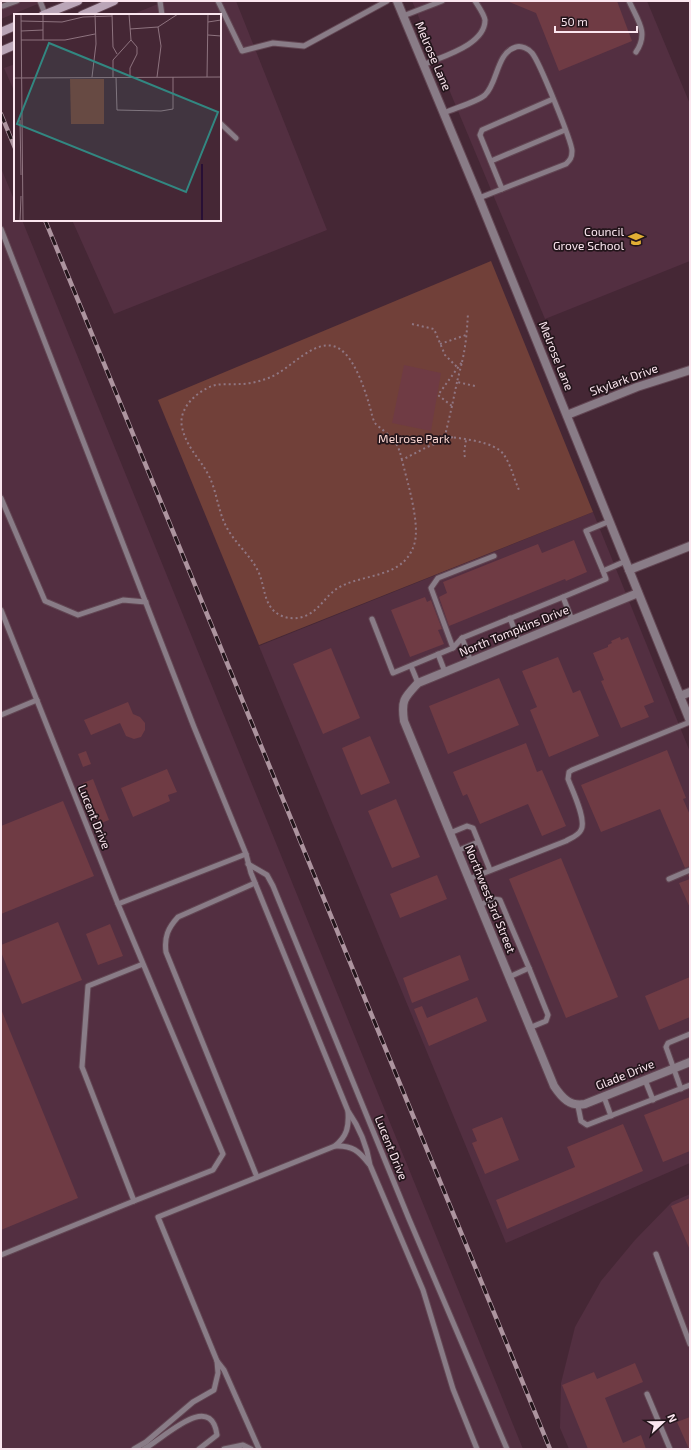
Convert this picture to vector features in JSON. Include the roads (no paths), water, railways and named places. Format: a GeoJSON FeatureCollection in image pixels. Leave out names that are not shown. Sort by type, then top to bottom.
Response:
{"type":"FeatureCollection","features":[{"type":"Feature","properties":{"kind":"main road"},"geometry":{"type":"LineString","coordinates":[[44,14],[78,1]]}},
{"type":"Feature","properties":{"kind":"main road"},"geometry":{"type":"LineString","coordinates":[[84,14],[114,1]]}},
{"type":"Feature","properties":{"kind":"main road"},"geometry":{"type":"LineString","coordinates":[[1,32],[14,26]]}},
{"type":"Feature","properties":{"kind":"main road"},"geometry":{"type":"LineString","coordinates":[[1,51],[14,45]]}},
{"type":"Feature","properties":{"kind":"street","name":"Melrose Lane"},"geometry":{"type":"LineString","coordinates":[[397,1],[479,198],[690,721]]}},
{"type":"Feature","properties":{"kind":"street","name":"Skylark Drive"},"geometry":{"type":"LineString","coordinates":[[567,415],[638,387],[690,370]]}},
{"type":"Feature","properties":{"kind":"street"},"geometry":{"type":"LineString","coordinates":[[630,570],[690,546]]}},
{"type":"Feature","properties":{"kind":"street","name":"North Tompkins Drive"},"geometry":{"type":"LineString","coordinates":[[403,699],[418,683],[638,592]]}},
{"type":"Feature","properties":{"kind":"street"},"geometry":{"type":"LineString","coordinates":[[680,696],[690,692]]}},
{"type":"Feature","properties":{"kind":"street","name":"Northwest 3rd Street"},"geometry":{"type":"LineString","coordinates":[[403,699],[402,707],[404,721],[529,1028],[554,1086],[560,1096],[568,1102],[578,1106]]}},
{"type":"Feature","properties":{"kind":"street","name":"Glade Drive"},"geometry":{"type":"LineString","coordinates":[[578,1106],[690,1062]]}},
{"type":"Feature","properties":{"kind":"lane"},"geometry":{"type":"LineString","coordinates":[[3,6],[17,1]]}},
{"type":"Feature","properties":{"kind":"lane"},"geometry":{"type":"LineString","coordinates":[[40,1],[44,14]]}},
{"type":"Feature","properties":{"kind":"lane"},"geometry":{"type":"LineString","coordinates":[[160,1],[162,14]]}},
{"type":"Feature","properties":{"kind":"lane"},"geometry":{"type":"LineString","coordinates":[[218,1],[242,51],[273,43],[304,46],[387,1]]}},
{"type":"Feature","properties":{"kind":"lane"},"geometry":{"type":"LineString","coordinates":[[403,16],[442,1]]}},
{"type":"Feature","properties":{"kind":"lane"},"geometry":{"type":"LineString","coordinates":[[423,65],[474,42],[483,30],[485,19],[475,1]]}},
{"type":"Feature","properties":{"kind":"lane"},"geometry":{"type":"LineString","coordinates":[[629,1],[643,35],[641,44],[636,52]]}},
{"type":"Feature","properties":{"kind":"lane"},"geometry":{"type":"LineString","coordinates":[[444,113],[485,95],[507,53],[516,47],[524,47],[531,52],[538,62],[572,149],[572,158],[566,164],[479,198]]}},
{"type":"Feature","properties":{"kind":"lane"},"geometry":{"type":"LineString","coordinates":[[502,189],[480,135],[482,130],[553,99]]}},
{"type":"Feature","properties":{"kind":"lane"},"geometry":{"type":"LineString","coordinates":[[221,124],[236,138]]}},
{"type":"Feature","properties":{"kind":"lane"},"geometry":{"type":"LineString","coordinates":[[491,161],[565,130]]}},
{"type":"Feature","properties":{"kind":"lane"},"geometry":{"type":"LineString","coordinates":[[1,229],[246,854],[255,884],[348,1111],[355,1120],[368,1153],[370,1165],[423,1290],[453,1389],[477,1449]]}},
{"type":"Feature","properties":{"kind":"lane"},"geometry":{"type":"LineString","coordinates":[[1,498],[45,601],[78,614],[123,600],[146,602]]}},
{"type":"Feature","properties":{"kind":"lane"},"geometry":{"type":"LineString","coordinates":[[372,618],[393,673],[411,666],[453,648],[462,638],[606,579],[586,531],[610,521]]}},
{"type":"Feature","properties":{"kind":"lane"},"geometry":{"type":"LineString","coordinates":[[453,648],[431,588],[438,578],[494,556]]}},
{"type":"Feature","properties":{"kind":"lane"},"geometry":{"type":"LineString","coordinates":[[603,571],[626,561]]}},
{"type":"Feature","properties":{"kind":"lane"},"geometry":{"type":"LineString","coordinates":[[563,597],[572,620]]}},
{"type":"Feature","properties":{"kind":"lane","name":"Lucent Drive"},"geometry":{"type":"LineString","coordinates":[[1,612],[118,904],[223,1154],[213,1170],[134,1201]]}},
{"type":"Feature","properties":{"kind":"lane"},"geometry":{"type":"LineString","coordinates":[[510,618],[519,642]]}},
{"type":"Feature","properties":{"kind":"lane"},"geometry":{"type":"LineString","coordinates":[[462,638],[471,662]]}},
{"type":"Feature","properties":{"kind":"lane"},"geometry":{"type":"LineString","coordinates":[[438,654],[445,672]]}},
{"type":"Feature","properties":{"kind":"lane"},"geometry":{"type":"LineString","coordinates":[[411,666],[418,683]]}},
{"type":"Feature","properties":{"kind":"lane"},"geometry":{"type":"LineString","coordinates":[[1,715],[37,700]]}},
{"type":"Feature","properties":{"kind":"lane"},"geometry":{"type":"LineString","coordinates":[[468,879],[578,835],[582,829],[583,820],[568,779],[569,772],[690,721]]}},
{"type":"Feature","properties":{"kind":"lane"},"geometry":{"type":"LineString","coordinates":[[450,833],[470,826],[473,828],[490,870]]}},
{"type":"Feature","properties":{"kind":"lane"},"geometry":{"type":"LineString","coordinates":[[457,851],[478,842]]}},
{"type":"Feature","properties":{"kind":"lane"},"geometry":{"type":"LineString","coordinates":[[118,904],[246,854]]}},
{"type":"Feature","properties":{"kind":"lane","name":"Lucent Drive"},"geometry":{"type":"LineString","coordinates":[[248,864],[267,875],[273,886],[409,1219],[506,1449]]}},
{"type":"Feature","properties":{"kind":"lane"},"geometry":{"type":"LineString","coordinates":[[669,879],[690,870]]}},
{"type":"Feature","properties":{"kind":"lane"},"geometry":{"type":"LineString","coordinates":[[255,884],[178,917],[170,925],[165,943],[166,952],[257,1178]]}},
{"type":"Feature","properties":{"kind":"lane"},"geometry":{"type":"LineString","coordinates":[[480,905],[493,899],[500,900],[548,1015],[546,1021],[529,1028]]}},
{"type":"Feature","properties":{"kind":"lane"},"geometry":{"type":"LineString","coordinates":[[1,1255],[134,1201],[82,1067],[88,986],[143,964]]}},
{"type":"Feature","properties":{"kind":"lane"},"geometry":{"type":"LineString","coordinates":[[509,977],[529,968]]}},
{"type":"Feature","properties":{"kind":"lane"},"geometry":{"type":"LineString","coordinates":[[682,1088],[666,1047],[668,1043],[690,1034]]}},
{"type":"Feature","properties":{"kind":"lane"},"geometry":{"type":"LineString","coordinates":[[645,1080],[652,1100]]}},
{"type":"Feature","properties":{"kind":"lane"},"geometry":{"type":"LineString","coordinates":[[578,1106],[581,1121],[587,1125],[690,1085]]}},
{"type":"Feature","properties":{"kind":"lane"},"geometry":{"type":"LineString","coordinates":[[604,1097],[611,1116]]}},
{"type":"Feature","properties":{"kind":"lane"},"geometry":{"type":"LineString","coordinates":[[134,1449],[146,1442],[193,1402],[214,1390],[218,1373],[216,1361],[158,1217],[335,1146],[342,1140],[348,1131],[348,1111]]}},
{"type":"Feature","properties":{"kind":"lane"},"geometry":{"type":"LineString","coordinates":[[335,1146],[352,1147],[358,1151],[370,1165]]}},
{"type":"Feature","properties":{"kind":"lane"},"geometry":{"type":"LineString","coordinates":[[656,1254],[690,1344]]}},
{"type":"Feature","properties":{"kind":"lane"},"geometry":{"type":"LineString","coordinates":[[216,1361],[224,1370],[259,1449]]}},
{"type":"Feature","properties":{"kind":"lane"},"geometry":{"type":"LineString","coordinates":[[647,1394],[670,1449]]}},
{"type":"Feature","properties":{"kind":"lane"},"geometry":{"type":"LineString","coordinates":[[144,1449],[187,1419],[198,1415],[212,1420],[216,1426],[217,1435],[213,1440],[199,1449]]}},
{"type":"Feature","properties":{"kind":"lane"},"geometry":{"type":"LineString","coordinates":[[224,1449],[242,1445],[251,1449]]}},
{"type":"Feature","properties":{"kind":"railway"},"geometry":{"type":"LineString","coordinates":[[1,114],[14,146]]}},
{"type":"Feature","properties":{"kind":"railway"},"geometry":{"type":"LineString","coordinates":[[45,221],[550,1449]]}},
{"type":"Feature","properties":{"kind":"place","name":"Council Grove School"},"geometry":{"type":"Point","coordinates":[636,239]}},
{"type":"Feature","properties":{"kind":"park label","name":"Melrose Park"},"geometry":{"type":"Point","coordinates":[414,439]}}]}
